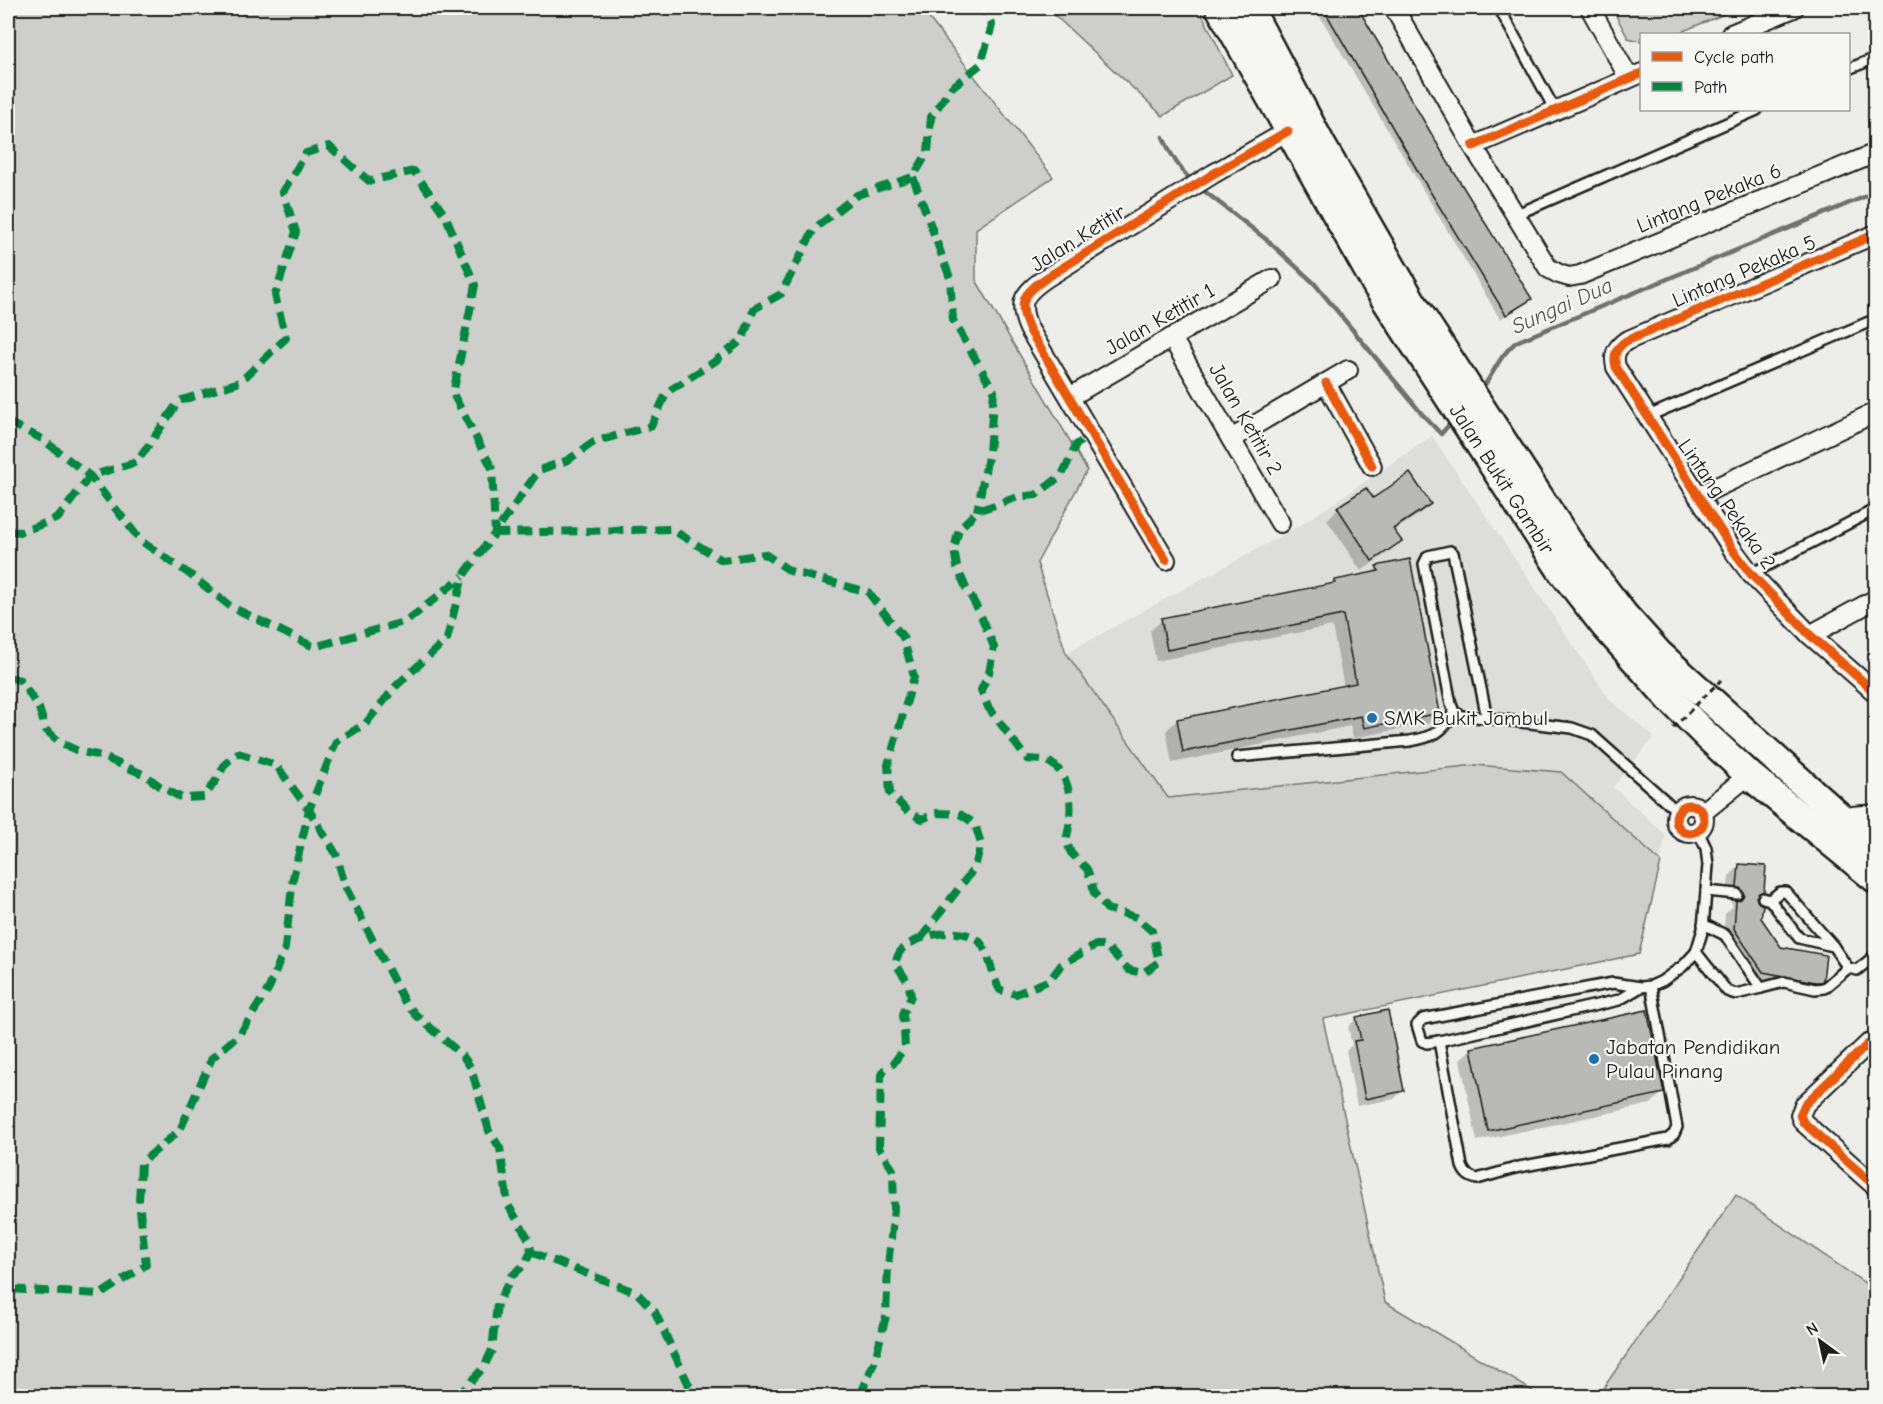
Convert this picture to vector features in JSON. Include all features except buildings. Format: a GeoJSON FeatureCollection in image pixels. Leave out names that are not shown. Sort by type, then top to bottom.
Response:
{"type":"FeatureCollection","features":[{"type":"Feature","properties":{"kind":"main road","name":"Jalan Bukit Gambir"},"geometry":{"type":"LineString","coordinates":[[1220,8],[1378,288],[1453,385],[1480,427],[1561,570],[1604,625],[1671,700],[1749,775],[1875,879]]}},
{"type":"Feature","properties":{"kind":"main road","name":"Jalan Bukit Gambir"},"geometry":{"type":"LineString","coordinates":[[1249,8],[1322,146],[1412,302],[1453,385]]}},
{"type":"Feature","properties":{"kind":"main road","name":"Jalan Bukit Gambir"},"geometry":{"type":"LineString","coordinates":[[1480,427],[1623,614],[1659,654],[1875,847]]}},
{"type":"Feature","properties":{"kind":"street"},"geometry":{"type":"LineString","coordinates":[[1394,8],[1515,215]]}},
{"type":"Feature","properties":{"kind":"street"},"geometry":{"type":"LineString","coordinates":[[1473,146],[1635,76],[1590,8]]}},
{"type":"Feature","properties":{"kind":"street"},"geometry":{"type":"LineString","coordinates":[[1733,33],[1794,8]]}},
{"type":"Feature","properties":{"kind":"street","name":"Jalan Ketitir"},"geometry":{"type":"LineString","coordinates":[[1166,560],[1024,316],[1023,302],[1027,293],[1046,278],[1213,174],[1288,131]]}},
{"type":"Feature","properties":{"kind":"street","name":"Lintang Pekaka 6"},"geometry":{"type":"LineString","coordinates":[[1515,215],[1548,268],[1569,277],[1580,275],[1875,153]]}},
{"type":"Feature","properties":{"kind":"street","name":"Lintang Pekaka 5"},"geometry":{"type":"LineString","coordinates":[[1626,341],[1875,234]]}},
{"type":"Feature","properties":{"kind":"street","name":"Jalan Ketitir 1"},"geometry":{"type":"LineString","coordinates":[[1070,397],[1272,279]]}},
{"type":"Feature","properties":{"kind":"street","name":"Jalan Ketitir 2"},"geometry":{"type":"LineString","coordinates":[[1172,338],[1280,523]]}},
{"type":"Feature","properties":{"kind":"street","name":"Lintang Pekaka 2"},"geometry":{"type":"LineString","coordinates":[[1626,341],[1615,353],[1616,367],[1733,550],[1751,574],[1810,634],[1875,693]]}},
{"type":"Feature","properties":{"kind":"street"},"geometry":{"type":"LineString","coordinates":[[1231,439],[1347,370]]}},
{"type":"Feature","properties":{"kind":"street"},"geometry":{"type":"LineString","coordinates":[[1326,383],[1372,466]]}},
{"type":"Feature","properties":{"kind":"street"},"geometry":{"type":"LineString","coordinates":[[1698,496],[1875,412]]}},
{"type":"Feature","properties":{"kind":"street"},"geometry":{"type":"LineString","coordinates":[[1810,634],[1875,599]]}},
{"type":"Feature","properties":{"kind":"street"},"geometry":{"type":"LineString","coordinates":[[1702,813],[1749,775]]}},
{"type":"Feature","properties":{"kind":"street"},"geometry":{"type":"LineString","coordinates":[[1687,806],[1699,808],[1704,823],[1698,831],[1686,833],[1677,825],[1678,812],[1687,806]]}},
{"type":"Feature","properties":{"kind":"street"},"geometry":{"type":"LineString","coordinates":[[1840,818],[1875,814]]}},
{"type":"Feature","properties":{"kind":"street"},"geometry":{"type":"LineString","coordinates":[[1875,1042],[1868,1044],[1805,1104],[1800,1115],[1803,1122],[1875,1187]]}},
{"type":"Feature","properties":{"kind":"lane"},"geometry":{"type":"LineString","coordinates":[[1499,8],[1555,110]]}},
{"type":"Feature","properties":{"kind":"lane"},"geometry":{"type":"LineString","coordinates":[[1850,68],[1875,58]]}},
{"type":"Feature","properties":{"kind":"lane"},"geometry":{"type":"LineString","coordinates":[[1515,215],[1755,111]]}},
{"type":"Feature","properties":{"kind":"lane"},"geometry":{"type":"LineString","coordinates":[[1646,417],[1875,319]]}},
{"type":"Feature","properties":{"kind":"lane"},"geometry":{"type":"LineString","coordinates":[[1751,574],[1875,509]]}},
{"type":"Feature","properties":{"kind":"lane"},"geometry":{"type":"LineString","coordinates":[[1237,757],[1410,741],[1426,738],[1447,726],[1454,712],[1424,564],[1428,556],[1450,551],[1453,553],[1486,718]]}},
{"type":"Feature","properties":{"kind":"lane"},"geometry":{"type":"LineString","coordinates":[[1454,712],[1462,716],[1572,728],[1592,735],[1678,812]]}},
{"type":"Feature","properties":{"kind":"lane"},"geometry":{"type":"LineString","coordinates":[[1646,986],[1613,983],[1423,1018],[1417,1025],[1422,1041],[1426,1043],[1439,1041],[1619,1000],[1646,986],[1662,981],[1683,966],[1696,952],[1703,924],[1708,856],[1698,831]]}},
{"type":"Feature","properties":{"kind":"lane"},"geometry":{"type":"LineString","coordinates":[[1706,891],[1737,894]]}},
{"type":"Feature","properties":{"kind":"lane"},"geometry":{"type":"LineString","coordinates":[[1833,946],[1799,938],[1766,899],[1780,892],[1786,892],[1833,946],[1848,968],[1857,970],[1875,955]]}},
{"type":"Feature","properties":{"kind":"lane"},"geometry":{"type":"LineString","coordinates":[[1703,924],[1725,936],[1761,988]]}},
{"type":"Feature","properties":{"kind":"lane"},"geometry":{"type":"LineString","coordinates":[[1696,952],[1727,991],[1736,994],[1784,982],[1824,988],[1848,968]]}},
{"type":"Feature","properties":{"kind":"lane"},"geometry":{"type":"LineString","coordinates":[[1439,1041],[1462,1166],[1471,1177],[1477,1179],[1519,1167],[1668,1139],[1677,1127],[1646,986]]}},
{"type":"Feature","properties":{"kind":"path"},"geometry":{"type":"LineString","coordinates":[[1673,728],[1721,680]]}},
{"type":"Feature","properties":{"kind":"shaded area"},"geometry":{"type":"Polygon","coordinates":[[[8,8],[921,8],[1053,177],[976,229],[976,280],[1087,470],[1037,563],[1066,653],[1168,798],[1476,765],[1561,772],[1661,862],[1639,954],[1323,1019],[1385,1302],[1541,1396],[8,1396],[8,8]]]}},
{"type":"Feature","properties":{"kind":"shaded area"},"geometry":{"type":"Polygon","coordinates":[[[1047,8],[1199,8],[1232,75],[1163,116],[1047,8]]]}},
{"type":"Feature","properties":{"kind":"shaded area"},"geometry":{"type":"Polygon","coordinates":[[[1612,8],[1739,8],[1678,33],[1640,33],[1640,41],[1628,38],[1612,8]]]}},
{"type":"Feature","properties":{"kind":"shaded area","name":"SMK Bukit Jambul"},"geometry":{"type":"Polygon","coordinates":[[[1432,436],[1610,700],[1654,737],[1613,787],[1666,835],[1639,954],[1323,1019],[1066,653],[1301,525],[1432,436]]]}},
{"type":"Feature","properties":{"kind":"shaded area"},"geometry":{"type":"Polygon","coordinates":[[[1736,1195],[1875,1290],[1875,1396],[1598,1396],[1736,1195]]]}},
{"type":"Feature","properties":{"kind":"waterway","name":"Sungai Dua"},"geometry":{"type":"LineString","coordinates":[[1163,137],[1175,161],[1193,182]]}},
{"type":"Feature","properties":{"kind":"waterway","name":"Sungai Dua"},"geometry":{"type":"LineString","coordinates":[[1199,187],[1267,240],[1314,283],[1441,434],[1454,419]]}},
{"type":"Feature","properties":{"kind":"waterway","name":"Sungai Dua"},"geometry":{"type":"LineString","coordinates":[[1480,391],[1504,354],[1516,342],[1876,192]]}},
{"type":"Feature","properties":{"kind":"marked path"},"geometry":{"type":"LineString","coordinates":[[921,938],[975,867],[981,844],[975,824],[960,814],[937,813],[922,819],[908,812],[890,793],[888,765],[914,677],[903,637],[868,592],[790,571],[765,554],[722,560],[671,529],[495,533],[539,470],[568,460],[594,442],[651,426],[667,392],[714,362],[742,340],[754,309],[781,294],[814,229],[857,195],[913,177],[928,152],[931,117],[951,88],[981,64],[992,25],[983,8]]}},
{"type":"Feature","properties":{"kind":"marked path"},"geometry":{"type":"LineString","coordinates":[[8,531],[21,532],[58,518],[90,476],[137,462],[179,401],[240,382],[286,338],[275,295],[296,232],[283,192],[306,153],[329,146],[369,181],[414,171],[446,217],[475,285],[453,394],[492,468],[495,533],[463,576],[447,639],[396,686],[366,723],[336,742],[309,810],[293,878],[285,948],[269,988],[240,1034],[212,1058],[180,1130],[141,1163],[139,1201],[146,1265],[101,1294],[8,1289]]}},
{"type":"Feature","properties":{"kind":"marked path"},"geometry":{"type":"LineString","coordinates":[[913,177],[950,278],[953,320],[994,391],[989,452],[977,511]]}},
{"type":"Feature","properties":{"kind":"marked path"},"geometry":{"type":"LineString","coordinates":[[8,422],[42,439],[90,476],[141,541],[188,573],[230,606],[314,647],[407,621],[463,576]]}},
{"type":"Feature","properties":{"kind":"marked path"},"geometry":{"type":"LineString","coordinates":[[860,1396],[875,1360],[886,1316],[894,1209],[893,1170],[879,1148],[881,1077],[884,1070],[893,1064],[905,1047],[903,1014],[911,996],[908,982],[895,963],[901,950],[921,938],[943,933],[973,937],[984,947],[1000,990],[1016,994],[1050,980],[1061,965],[1096,945],[1105,945],[1129,970],[1143,973],[1159,962],[1152,931],[1136,917],[1107,909],[1094,893],[1087,869],[1071,853],[1066,840],[1070,819],[1070,796],[1063,775],[1047,761],[1027,759],[988,707],[981,690],[989,673],[994,647],[957,567],[954,549],[959,529],[977,511],[1018,497],[1036,495],[1062,475],[1076,445],[1091,434]]}},
{"type":"Feature","properties":{"kind":"marked path"},"geometry":{"type":"LineString","coordinates":[[8,677],[20,680],[39,708],[46,730],[61,743],[78,751],[101,756],[145,775],[182,798],[204,797],[225,764],[238,753],[276,765],[309,810],[336,854],[346,888],[404,1001],[416,1015],[463,1056],[471,1068],[489,1131],[500,1148],[508,1205],[530,1241],[531,1252],[524,1265],[512,1276],[497,1304],[492,1350],[484,1367],[458,1396]]}},
{"type":"Feature","properties":{"kind":"marked path"},"geometry":{"type":"LineString","coordinates":[[531,1252],[637,1293],[655,1312],[694,1396]]}},
{"type":"Feature","properties":{"kind":"cycle path"},"geometry":{"type":"LineString","coordinates":[[1473,146],[1640,74]]}},
{"type":"Feature","properties":{"kind":"cycle path"},"geometry":{"type":"LineString","coordinates":[[1166,560],[1029,329],[1023,312],[1024,299],[1046,278],[1213,174],[1288,131]]}},
{"type":"Feature","properties":{"kind":"cycle path"},"geometry":{"type":"LineString","coordinates":[[1876,234],[1626,341],[1615,355],[1616,367],[1733,550],[1751,574],[1810,635],[1876,693]]}},
{"type":"Feature","properties":{"kind":"cycle path"},"geometry":{"type":"LineString","coordinates":[[1326,383],[1372,466]]}},
{"type":"Feature","properties":{"kind":"cycle path"},"geometry":{"type":"LineString","coordinates":[[1690,805],[1700,809],[1704,819],[1700,829],[1690,833],[1680,829],[1676,819],[1680,809],[1690,805]]}},
{"type":"Feature","properties":{"kind":"cycle path"},"geometry":{"type":"LineString","coordinates":[[1876,1042],[1868,1044],[1805,1104],[1800,1115],[1803,1122],[1876,1187]]}},
{"type":"Feature","properties":{"kind":"place","name":"SMK Bukit Jambul"},"geometry":{"type":"Point","coordinates":[1372,718]}},
{"type":"Feature","properties":{"kind":"place","name":"Jabatan Pendidikan Pulau Pinang"},"geometry":{"type":"Point","coordinates":[1594,1059]}}]}
